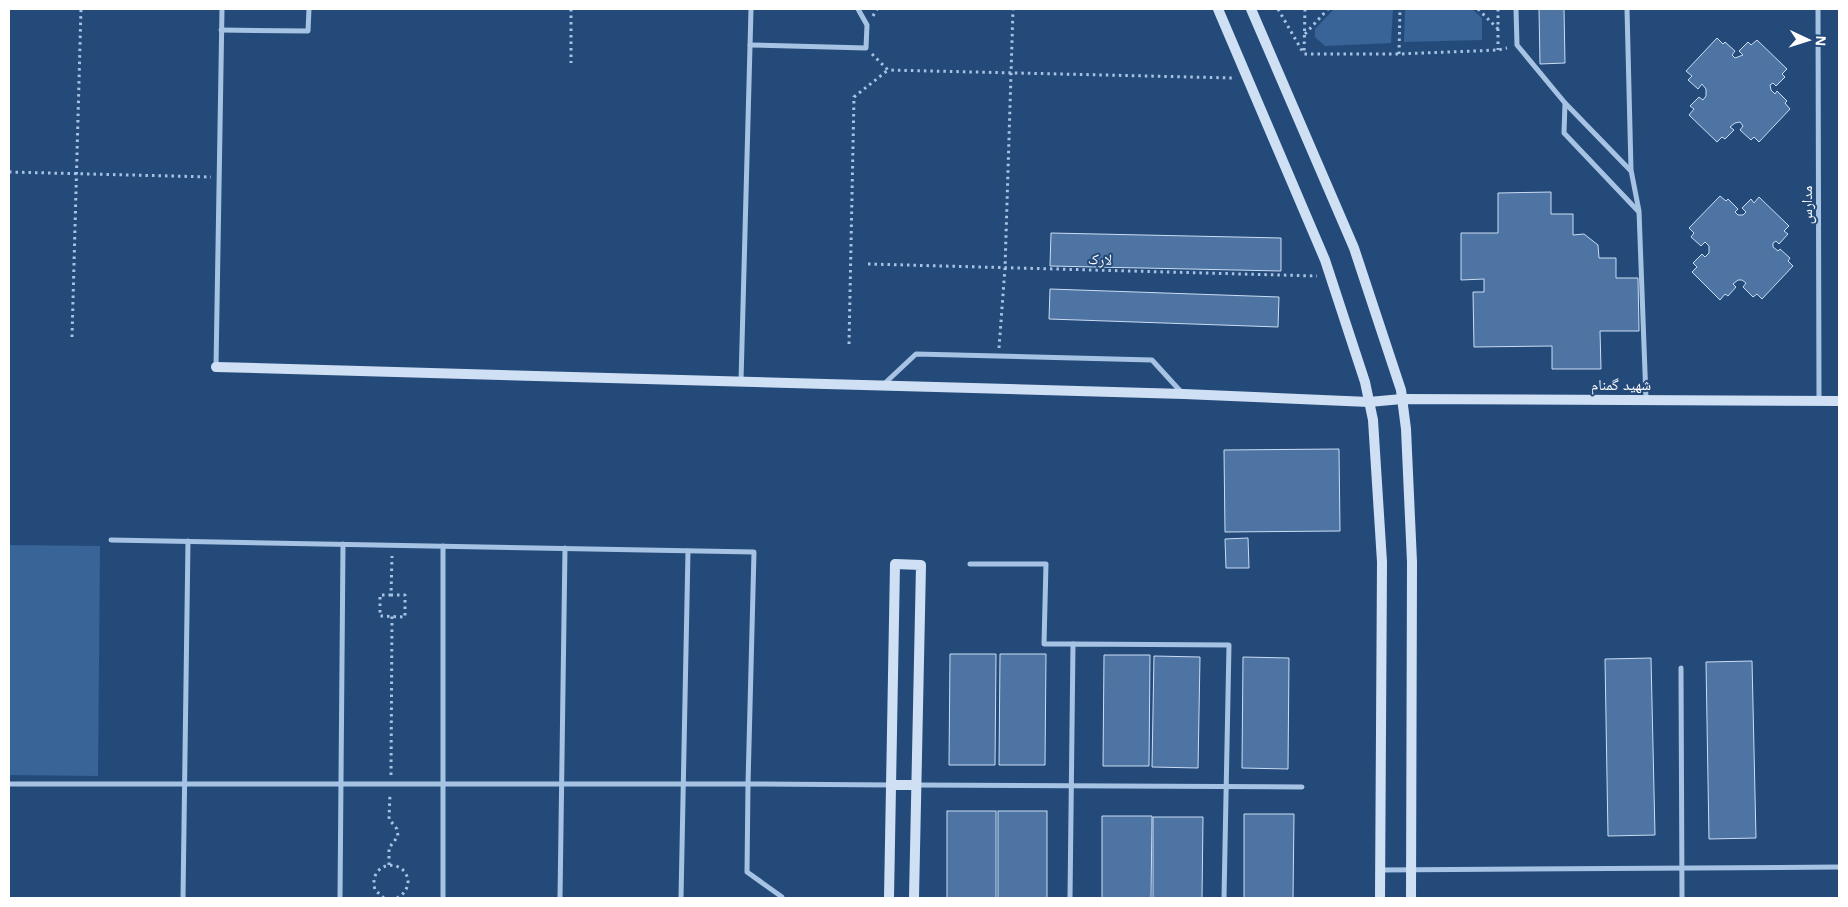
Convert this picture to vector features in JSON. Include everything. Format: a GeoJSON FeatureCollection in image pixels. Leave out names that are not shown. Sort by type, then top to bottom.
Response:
{"type":"FeatureCollection","features":[{"type":"Feature","properties":{"kind":"street"},"geometry":{"type":"LineString","coordinates":[[216,366],[222,9]]}},
{"type":"Feature","properties":{"kind":"street"},"geometry":{"type":"LineString","coordinates":[[221,30],[308,31],[309,9]]}},
{"type":"Feature","properties":{"kind":"street"},"geometry":{"type":"LineString","coordinates":[[741,381],[751,9]]}},
{"type":"Feature","properties":{"kind":"street"},"geometry":{"type":"LineString","coordinates":[[750,45],[866,48],[867,25],[858,9]]}},
{"type":"Feature","properties":{"kind":"street"},"geometry":{"type":"LineString","coordinates":[[1218,9],[1325,260],[1365,382],[1373,420],[1382,562],[1380,898]]}},
{"type":"Feature","properties":{"kind":"street"},"geometry":{"type":"LineString","coordinates":[[1251,9],[1354,248],[1401,390],[1406,429],[1412,562],[1411,898]]}},
{"type":"Feature","properties":{"kind":"street"},"geometry":{"type":"LineString","coordinates":[[1516,9],[1517,45],[1565,103],[1631,170]]}},
{"type":"Feature","properties":{"kind":"street"},"geometry":{"type":"LineString","coordinates":[[1627,9],[1631,170],[1639,211],[1646,399]]}},
{"type":"Feature","properties":{"kind":"street","name":"مدارس"},"geometry":{"type":"LineString","coordinates":[[1818,9],[1819,401]]}},
{"type":"Feature","properties":{"kind":"street"},"geometry":{"type":"LineString","coordinates":[[1565,103],[1564,133],[1639,211]]}},
{"type":"Feature","properties":{"kind":"street"},"geometry":{"type":"LineString","coordinates":[[883,386],[916,354],[1152,360],[1184,394]]}},
{"type":"Feature","properties":{"kind":"street","name":"شهید گمنام"},"geometry":{"type":"LineString","coordinates":[[216,366],[1184,394],[1369,402],[1402,399],[1839,401]]}},
{"type":"Feature","properties":{"kind":"street"},"geometry":{"type":"LineString","coordinates":[[111,540],[754,552],[748,784],[748,872],[782,898]]}},
{"type":"Feature","properties":{"kind":"street"},"geometry":{"type":"LineString","coordinates":[[183,898],[188,541]]}},
{"type":"Feature","properties":{"kind":"street"},"geometry":{"type":"LineString","coordinates":[[340,898],[343,544]]}},
{"type":"Feature","properties":{"kind":"street"},"geometry":{"type":"LineString","coordinates":[[443,546],[443,898]]}},
{"type":"Feature","properties":{"kind":"street"},"geometry":{"type":"LineString","coordinates":[[560,898],[565,548]]}},
{"type":"Feature","properties":{"kind":"street"},"geometry":{"type":"LineString","coordinates":[[681,898],[688,551]]}},
{"type":"Feature","properties":{"kind":"street"},"geometry":{"type":"LineString","coordinates":[[889,898],[895,564],[921,565],[914,898]]}},
{"type":"Feature","properties":{"kind":"street"},"geometry":{"type":"LineString","coordinates":[[970,564],[1046,564],[1044,644],[1229,645],[1224,898]]}},
{"type":"Feature","properties":{"kind":"street"},"geometry":{"type":"LineString","coordinates":[[1070,898],[1073,644]]}},
{"type":"Feature","properties":{"kind":"street"},"geometry":{"type":"LineString","coordinates":[[1681,668],[1682,898]]}},
{"type":"Feature","properties":{"kind":"street"},"geometry":{"type":"LineString","coordinates":[[9,784],[891,784],[1302,787]]}},
{"type":"Feature","properties":{"kind":"street"},"geometry":{"type":"LineString","coordinates":[[1380,870],[1839,867]]}},
{"type":"Feature","properties":{"kind":"path"},"geometry":{"type":"LineString","coordinates":[[72,337],[81,9]]}},
{"type":"Feature","properties":{"kind":"path"},"geometry":{"type":"LineString","coordinates":[[571,9],[571,63]]}},
{"type":"Feature","properties":{"kind":"path"},"geometry":{"type":"LineString","coordinates":[[998,356],[1005,268],[1013,9]]}},
{"type":"Feature","properties":{"kind":"path"},"geometry":{"type":"LineString","coordinates":[[1278,9],[1304,54]]}},
{"type":"Feature","properties":{"kind":"path"},"geometry":{"type":"LineString","coordinates":[[1304,54],[1305,9]]}},
{"type":"Feature","properties":{"kind":"path"},"geometry":{"type":"LineString","coordinates":[[1304,35],[1328,9]]}},
{"type":"Feature","properties":{"kind":"path"},"geometry":{"type":"LineString","coordinates":[[1399,54],[1400,9]]}},
{"type":"Feature","properties":{"kind":"path"},"geometry":{"type":"LineString","coordinates":[[1478,9],[1498,29]]}},
{"type":"Feature","properties":{"kind":"path"},"geometry":{"type":"LineString","coordinates":[[1498,9],[1498,50]]}},
{"type":"Feature","properties":{"kind":"path"},"geometry":{"type":"LineString","coordinates":[[1304,54],[1399,54],[1498,50],[1517,45]]}},
{"type":"Feature","properties":{"kind":"path"},"geometry":{"type":"LineString","coordinates":[[866,48],[888,70]]}},
{"type":"Feature","properties":{"kind":"path"},"geometry":{"type":"LineString","coordinates":[[849,344],[854,97],[888,70],[1248,78]]}},
{"type":"Feature","properties":{"kind":"path"},"geometry":{"type":"LineString","coordinates":[[9,172],[219,177]]}},
{"type":"Feature","properties":{"kind":"path","name":"لارک"},"geometry":{"type":"LineString","coordinates":[[868,264],[1331,277]]}},
{"type":"Feature","properties":{"kind":"path"},"geometry":{"type":"LineString","coordinates":[[391,595],[392,545]]}},
{"type":"Feature","properties":{"kind":"path"},"geometry":{"type":"LineString","coordinates":[[380,595],[391,595],[405,595],[405,617],[380,616],[380,595]]}},
{"type":"Feature","properties":{"kind":"path"},"geometry":{"type":"LineString","coordinates":[[389,865],[389,848],[398,836],[397,828],[389,819],[392,616]]}},
{"type":"Feature","properties":{"kind":"path"},"geometry":{"type":"LineString","coordinates":[[384,898],[375,890],[374,877],[377,871],[389,865],[402,869],[408,881],[404,894],[397,898]]}},
{"type":"Feature","properties":{"kind":"shaded area"},"geometry":{"type":"Polygon","coordinates":[[[1334,9],[1393,9],[1391,43],[1325,46],[1315,37],[1315,29],[1334,9]]]}},
{"type":"Feature","properties":{"kind":"shaded area"},"geometry":{"type":"Polygon","coordinates":[[[1405,9],[1472,9],[1482,18],[1482,40],[1404,42],[1405,9]]]}},
{"type":"Feature","properties":{"kind":"shaded area"},"geometry":{"type":"Polygon","coordinates":[[[9,545],[100,546],[98,776],[9,775],[9,545]]]}},
{"type":"Feature","properties":{"kind":"building"},"geometry":{"type":"Polygon","coordinates":[[[1539,9],[1564,9],[1565,63],[1540,64],[1539,9]]]}},
{"type":"Feature","properties":{"kind":"building"},"geometry":{"type":"Polygon","coordinates":[[[1717,38],[1735,51],[1732,55],[1735,58],[1743,55],[1739,51],[1748,42],[1751,45],[1757,40],[1787,69],[1782,74],[1785,77],[1776,86],[1773,83],[1770,85],[1771,90],[1775,94],[1777,91],[1787,101],[1785,103],[1790,109],[1759,142],[1754,137],[1751,140],[1740,130],[1743,126],[1740,122],[1730,127],[1734,130],[1725,139],[1722,137],[1717,142],[1689,115],[1694,109],[1690,106],[1699,97],[1703,100],[1706,96],[1706,89],[1702,84],[1698,89],[1688,80],[1692,76],[1686,71],[1717,38]]]}},
{"type":"Feature","properties":{"kind":"building"},"geometry":{"type":"Polygon","coordinates":[[[1551,192],[1551,214],[1573,214],[1573,235],[1584,234],[1598,245],[1599,258],[1616,258],[1616,278],[1638,278],[1639,331],[1600,331],[1601,369],[1552,369],[1552,346],[1474,347],[1473,292],[1484,292],[1484,279],[1461,280],[1461,233],[1498,233],[1498,193],[1551,192]]]}},
{"type":"Feature","properties":{"kind":"building"},"geometry":{"type":"Polygon","coordinates":[[[1720,196],[1726,201],[1728,199],[1738,209],[1735,212],[1738,215],[1743,215],[1746,212],[1742,208],[1751,199],[1754,203],[1759,197],[1789,226],[1784,231],[1788,234],[1779,244],[1776,241],[1773,243],[1773,247],[1778,251],[1780,249],[1790,258],[1788,261],[1793,266],[1762,299],[1757,294],[1753,297],[1743,287],[1746,283],[1738,280],[1733,284],[1736,287],[1728,296],[1725,294],[1720,300],[1692,272],[1697,267],[1693,263],[1702,254],[1705,257],[1709,253],[1709,246],[1705,242],[1701,246],[1691,237],[1694,233],[1689,228],[1720,196]]]}},
{"type":"Feature","properties":{"kind":"building"},"geometry":{"type":"Polygon","coordinates":[[[1051,233],[1281,238],[1281,271],[1050,266],[1051,233]]]}},
{"type":"Feature","properties":{"kind":"building"},"geometry":{"type":"Polygon","coordinates":[[[1050,289],[1279,297],[1278,327],[1049,319],[1050,289]]]}},
{"type":"Feature","properties":{"kind":"building"},"geometry":{"type":"Polygon","coordinates":[[[1339,449],[1340,531],[1225,532],[1224,450],[1339,449]]]}},
{"type":"Feature","properties":{"kind":"building"},"geometry":{"type":"Polygon","coordinates":[[[1248,538],[1249,568],[1226,568],[1225,539],[1248,538]]]}},
{"type":"Feature","properties":{"kind":"building"},"geometry":{"type":"Polygon","coordinates":[[[950,654],[996,654],[995,765],[949,765],[950,654]]]}},
{"type":"Feature","properties":{"kind":"building"},"geometry":{"type":"Polygon","coordinates":[[[1000,654],[1046,654],[1045,765],[999,765],[1000,654]]]}},
{"type":"Feature","properties":{"kind":"building"},"geometry":{"type":"Polygon","coordinates":[[[1104,655],[1150,655],[1149,766],[1103,766],[1104,655]]]}},
{"type":"Feature","properties":{"kind":"building"},"geometry":{"type":"Polygon","coordinates":[[[1154,656],[1200,657],[1198,768],[1152,767],[1154,656]]]}},
{"type":"Feature","properties":{"kind":"building"},"geometry":{"type":"Polygon","coordinates":[[[1243,657],[1289,658],[1288,769],[1242,768],[1243,657]]]}},
{"type":"Feature","properties":{"kind":"building"},"geometry":{"type":"Polygon","coordinates":[[[1651,658],[1655,835],[1608,836],[1605,659],[1651,658]]]}},
{"type":"Feature","properties":{"kind":"building"},"geometry":{"type":"Polygon","coordinates":[[[1752,661],[1756,838],[1709,839],[1706,662],[1752,661]]]}},
{"type":"Feature","properties":{"kind":"building"},"geometry":{"type":"Polygon","coordinates":[[[947,811],[996,811],[996,898],[947,898],[947,811]]]}},
{"type":"Feature","properties":{"kind":"building"},"geometry":{"type":"Polygon","coordinates":[[[998,811],[1047,811],[1047,898],[998,898],[998,811]]]}},
{"type":"Feature","properties":{"kind":"building"},"geometry":{"type":"Polygon","coordinates":[[[1244,814],[1294,814],[1293,898],[1244,898],[1244,814]]]}},
{"type":"Feature","properties":{"kind":"building"},"geometry":{"type":"Polygon","coordinates":[[[1102,816],[1152,816],[1151,898],[1102,898],[1102,816]]]}},
{"type":"Feature","properties":{"kind":"building"},"geometry":{"type":"Polygon","coordinates":[[[1153,817],[1203,817],[1202,898],[1153,898],[1153,817]]]}}]}
